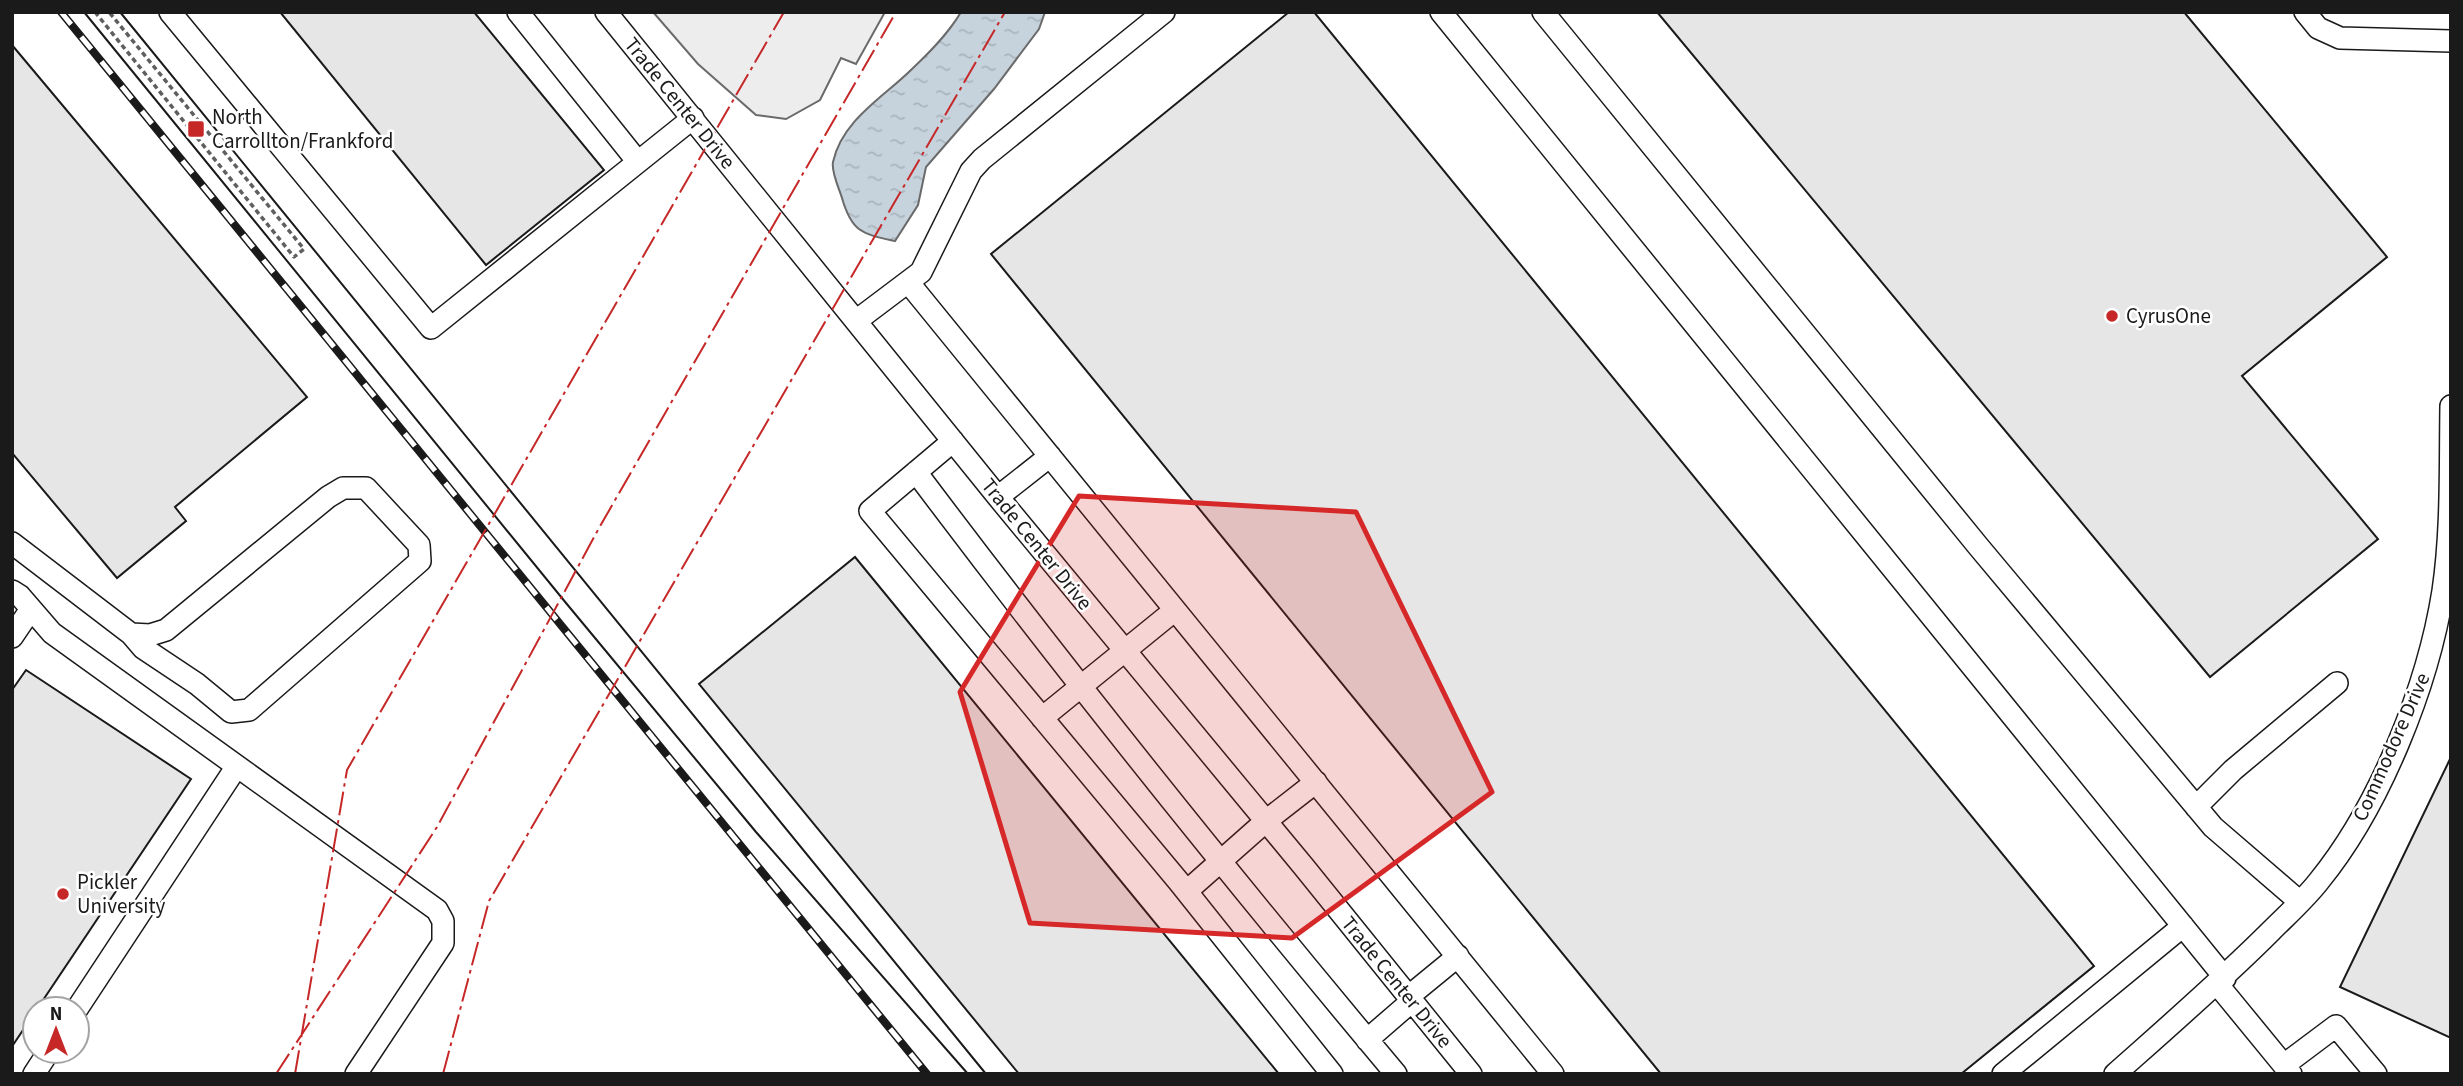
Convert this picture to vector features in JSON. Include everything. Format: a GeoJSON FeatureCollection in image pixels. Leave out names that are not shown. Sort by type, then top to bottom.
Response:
{"type":"FeatureCollection","features":[{"type":"Feature","properties":{"kind":"street"},"geometry":{"type":"LineString","coordinates":[[170,12],[431,328],[693,118]]}},
{"type":"Feature","properties":{"kind":"street"},"geometry":{"type":"LineString","coordinates":[[518,12],[638,162]]}},
{"type":"Feature","properties":{"kind":"street","name":"Trade Center Drive"},"geometry":{"type":"LineString","coordinates":[[606,12],[998,497],[1471,1074]]}},
{"type":"Feature","properties":{"kind":"street"},"geometry":{"type":"LineString","coordinates":[[856,321],[921,272],[971,170],[1164,12]]}},
{"type":"Feature","properties":{"kind":"street"},"geometry":{"type":"LineString","coordinates":[[1441,12],[2183,926],[2288,1069],[2336,1026],[2376,1074]]}},
{"type":"Feature","properties":{"kind":"street"},"geometry":{"type":"LineString","coordinates":[[1543,12],[1978,546],[2213,827],[2300,902]]}},
{"type":"Feature","properties":{"kind":"street"},"geometry":{"type":"LineString","coordinates":[[2305,12],[2318,28],[2340,38],[2451,41]]}},
{"type":"Feature","properties":{"kind":"street"},"geometry":{"type":"LineString","coordinates":[[908,282],[1553,1074]]}},
{"type":"Feature","properties":{"kind":"street","name":"Commodore Drive"},"geometry":{"type":"LineString","coordinates":[[2115,1074],[2138,1067],[2319,882],[2358,824],[2382,779],[2420,689],[2443,590],[2449,554],[2451,406]]}},
{"type":"Feature","properties":{"kind":"street"},"geometry":{"type":"LineString","coordinates":[[953,441],[870,511],[1187,891],[1332,1074]]}},
{"type":"Feature","properties":{"kind":"street"},"geometry":{"type":"LineString","coordinates":[[998,497],[1050,456]]}},
{"type":"Feature","properties":{"kind":"street"},"geometry":{"type":"LineString","coordinates":[[916,472],[1081,687],[1221,863],[1396,1074]]}},
{"type":"Feature","properties":{"kind":"street"},"geometry":{"type":"LineString","coordinates":[[12,543],[131,634],[143,648],[197,684],[231,712],[249,710],[420,561],[419,545],[366,488],[343,488],[327,497],[166,630],[150,635],[131,634]]}},
{"type":"Feature","properties":{"kind":"street"},"geometry":{"type":"LineString","coordinates":[[12,591],[52,633],[437,910],[443,921],[443,943],[356,1074]]}},
{"type":"Feature","properties":{"kind":"street"},"geometry":{"type":"LineString","coordinates":[[12,637],[31,609]]}},
{"type":"Feature","properties":{"kind":"street"},"geometry":{"type":"LineString","coordinates":[[1042,718],[1175,610]]}},
{"type":"Feature","properties":{"kind":"street"},"geometry":{"type":"LineString","coordinates":[[2196,807],[2233,770],[2337,682]]}},
{"type":"Feature","properties":{"kind":"street"},"geometry":{"type":"LineString","coordinates":[[86,995],[237,766]]}},
{"type":"Feature","properties":{"kind":"street"},"geometry":{"type":"LineString","coordinates":[[1187,891],[1266,821],[1316,782]]}},
{"type":"Feature","properties":{"kind":"street"},"geometry":{"type":"LineString","coordinates":[[2003,1074],[2183,926]]}},
{"type":"Feature","properties":{"kind":"street"},"geometry":{"type":"LineString","coordinates":[[1367,1040],[1458,956]]}},
{"type":"Feature","properties":{"kind":"path"},"geometry":{"type":"LineString","coordinates":[[95,12],[294,257],[304,249],[109,12]]}},
{"type":"Feature","properties":{"kind":"highlighted area"},"geometry":{"type":"Polygon","coordinates":[[[1079,496],[1356,512],[1492,792],[1292,938],[1030,923],[960,692],[1079,496]]]}},
{"type":"Feature","properties":{"kind":"shaded area"},"geometry":{"type":"Polygon","coordinates":[[[653,12],[885,12],[856,64],[841,58],[820,100],[786,119],[756,115],[698,64],[653,12]]]}},
{"type":"Feature","properties":{"kind":"water"},"geometry":{"type":"Polygon","coordinates":[[[961,12],[1045,12],[1039,29],[994,89],[926,167],[918,205],[895,241],[867,234],[850,218],[836,180],[833,162],[838,147],[865,110],[932,49],[961,12]]]}},
{"type":"Feature","properties":{"kind":"building"},"geometry":{"type":"Polygon","coordinates":[[[280,12],[474,12],[604,170],[486,265],[280,12]]]}},
{"type":"Feature","properties":{"kind":"building"},"geometry":{"type":"Polygon","coordinates":[[[1289,12],[1314,12],[2094,966],[1961,1074],[1661,1074],[991,254],[1289,12]]]}},
{"type":"Feature","properties":{"kind":"building","name":"CyrusOne"},"geometry":{"type":"Polygon","coordinates":[[[1657,12],[2184,12],[2387,257],[2242,376],[2378,539],[2210,677],[1657,12]]]}},
{"type":"Feature","properties":{"kind":"building"},"geometry":{"type":"Polygon","coordinates":[[[12,45],[307,397],[175,507],[186,521],[117,578],[12,453],[12,45]]]}},
{"type":"Feature","properties":{"kind":"building"},"geometry":{"type":"Polygon","coordinates":[[[855,557],[1279,1074],[1019,1074],[699,684],[855,557]]]}},
{"type":"Feature","properties":{"kind":"building","name":"Pickler University"},"geometry":{"type":"Polygon","coordinates":[[[26,670],[191,779],[46,995],[21,995],[21,1033],[13,1045],[12,690],[26,670]]]}},
{"type":"Feature","properties":{"kind":"building"},"geometry":{"type":"Polygon","coordinates":[[[2451,757],[2451,1038],[2340,987],[2451,757]]]}},
{"type":"Feature","properties":{"kind":"tram line"},"geometry":{"type":"LineString","coordinates":[[84,12],[756,832],[968,1074]]}},
{"type":"Feature","properties":{"kind":"tram line"},"geometry":{"type":"LineString","coordinates":[[120,12],[986,1074]]}},
{"type":"Feature","properties":{"kind":"railway"},"geometry":{"type":"LineString","coordinates":[[61,12],[927,1074]]}},
{"type":"Feature","properties":{"kind":"power"},"geometry":{"type":"LineString","coordinates":[[295,1074],[347,770],[784,12]]}},
{"type":"Feature","properties":{"kind":"power"},"geometry":{"type":"LineString","coordinates":[[276,1074],[437,827],[599,528],[896,12]]}},
{"type":"Feature","properties":{"kind":"power"},"geometry":{"type":"LineString","coordinates":[[443,1074],[489,901],[1005,12]]}},
{"type":"Feature","properties":{"kind":"place","name":"North Carrollton/Frankford"},"geometry":{"type":"Point","coordinates":[196,129]}},
{"type":"Feature","properties":{"kind":"place","name":"CyrusOne"},"geometry":{"type":"Point","coordinates":[2112,316]}},
{"type":"Feature","properties":{"kind":"place","name":"Pickler University"},"geometry":{"type":"Point","coordinates":[63,894]}}]}
